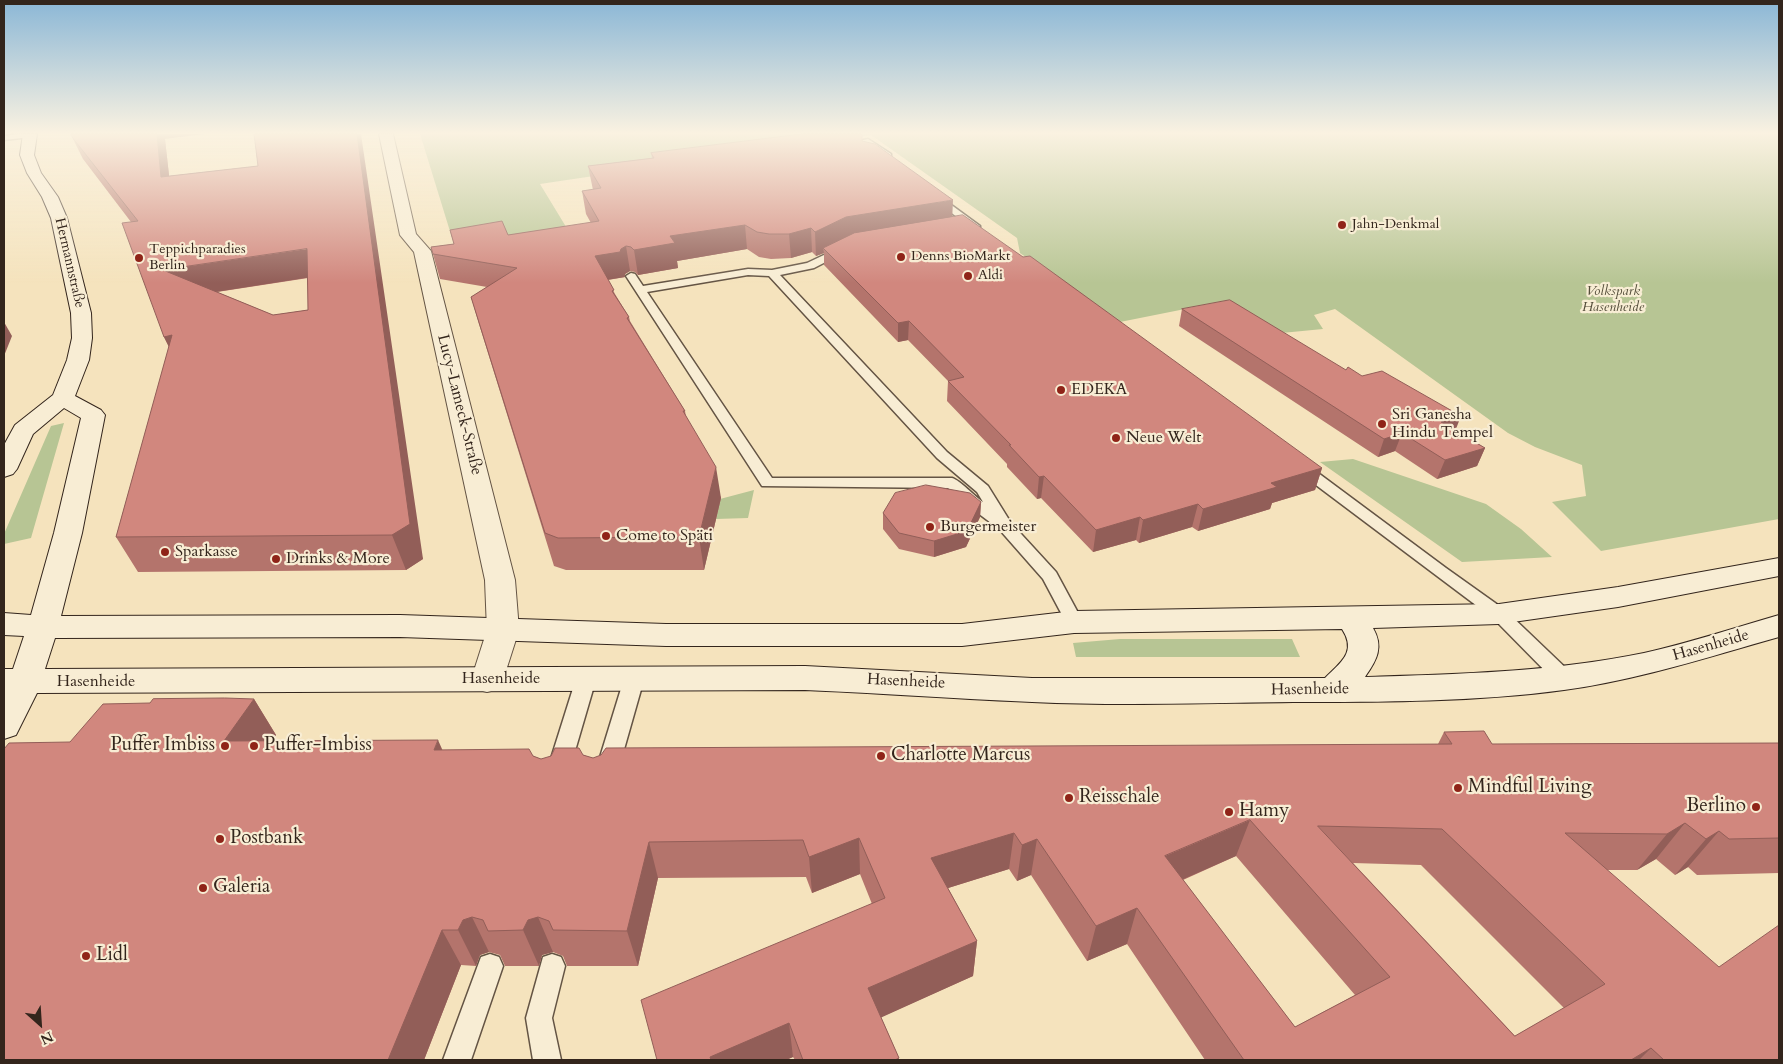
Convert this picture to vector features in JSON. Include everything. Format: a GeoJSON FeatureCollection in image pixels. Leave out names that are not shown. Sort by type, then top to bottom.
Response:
{"type":"FeatureCollection","features":[{"type":"Feature","properties":{"kind":"main road","name":"Hermannstraße"},"geometry":{"type":"LineString","coordinates":[[4,469],[23,430],[63,398],[78,360],[82,338],[81,313],[59,218],[42,184]]}},
{"type":"Feature","properties":{"kind":"main road","name":"Lucy-Lameck-Straße"},"geometry":{"type":"LineString","coordinates":[[397,184],[408,236],[422,251],[497,561],[503,630],[487,680]]}},
{"type":"Feature","properties":{"kind":"main road"},"geometry":{"type":"LineString","coordinates":[[4,726],[14,682],[43,627],[61,562],[93,415],[63,398]]}},
{"type":"Feature","properties":{"kind":"main road"},"geometry":{"type":"LineString","coordinates":[[4,624],[43,627],[400,626],[666,635],[962,634],[1074,622],[1500,614],[1618,597],[1779,566]]}},
{"type":"Feature","properties":{"kind":"main road"},"geometry":{"type":"LineString","coordinates":[[1333,690],[1358,663],[1364,652],[1364,641],[1351,618]]}},
{"type":"Feature","properties":{"kind":"main road","name":"Hasenheide"},"geometry":{"type":"LineString","coordinates":[[14,682],[804,678],[1093,691],[1333,690],[1495,685],[1564,678],[1646,664],[1779,626]]}},
{"type":"Feature","properties":{"kind":"lane"},"geometry":{"type":"LineString","coordinates":[[931,192],[988,236]]}},
{"type":"Feature","properties":{"kind":"lane"},"geometry":{"type":"LineString","coordinates":[[954,228],[972,225]]}},
{"type":"Feature","properties":{"kind":"lane"},"geometry":{"type":"LineString","coordinates":[[640,290],[748,272],[772,273],[810,266],[851,245]]}},
{"type":"Feature","properties":{"kind":"lane"},"geometry":{"type":"LineString","coordinates":[[772,273],[942,455],[983,489],[1004,526]]}},
{"type":"Feature","properties":{"kind":"lane"},"geometry":{"type":"LineString","coordinates":[[631,276],[767,483],[952,483],[963,495],[1004,526],[1050,576],[1074,622]]}},
{"type":"Feature","properties":{"kind":"lane"},"geometry":{"type":"LineString","coordinates":[[1293,461],[1440,572],[1500,614],[1564,678]]}},
{"type":"Feature","properties":{"kind":"lane"},"geometry":{"type":"LineString","coordinates":[[554,785],[586,679]]}},
{"type":"Feature","properties":{"kind":"lane"},"geometry":{"type":"LineString","coordinates":[[603,784],[634,679]]}},
{"type":"Feature","properties":{"kind":"lane"},"geometry":{"type":"LineString","coordinates":[[457,1060],[490,966]]}},
{"type":"Feature","properties":{"kind":"lane"},"geometry":{"type":"LineString","coordinates":[[547,1060],[539,1018],[552,966]]}},
{"type":"Feature","properties":{"kind":"green space","name":"Volkspark Hasenheide"},"geometry":{"type":"Polygon","coordinates":[[[435,184],[542,184],[540,184],[571,235],[457,254],[435,184]]]}},
{"type":"Feature","properties":{"kind":"green space","name":"Volkspark Hasenheide"},"geometry":{"type":"Polygon","coordinates":[[[940,184],[1779,184],[1779,519],[1601,551],[1552,502],[1586,496],[1582,465],[1535,447],[1508,433],[1335,309],[1314,315],[1323,329],[1271,334],[1234,313],[1200,306],[1120,322],[1020,253],[1017,238],[940,184]]]}},
{"type":"Feature","properties":{"kind":"green space"},"geometry":{"type":"Polygon","coordinates":[[[64,423],[31,538],[4,544],[4,534],[51,426],[64,423]]]}},
{"type":"Feature","properties":{"kind":"green space"},"geometry":{"type":"Polygon","coordinates":[[[1353,459],[1486,504],[1521,529],[1552,557],[1462,562],[1320,462],[1353,459]]]}},
{"type":"Feature","properties":{"kind":"green space"},"geometry":{"type":"Polygon","coordinates":[[[754,490],[748,518],[716,519],[720,499],[754,490]]]}},
{"type":"Feature","properties":{"kind":"green space"},"geometry":{"type":"Polygon","coordinates":[[[1120,639],[1292,639],[1300,657],[1076,657],[1073,643],[1120,639]]]}},
{"type":"Feature","properties":{"kind":"building"},"geometry":{"type":"Polygon","coordinates":[[[109,184],[364,184],[410,524],[392,535],[116,537],[172,335],[164,337],[122,223],[138,221],[109,184]],[[307,249],[163,270],[273,315],[308,310],[307,249]]]}},
{"type":"Feature","properties":{"kind":"building"},"geometry":{"type":"Polygon","coordinates":[[[598,184],[930,184],[953,200],[846,217],[815,232],[811,228],[789,234],[769,234],[757,232],[745,225],[670,236],[675,243],[634,250],[626,246],[620,252],[595,256],[614,290],[612,291],[629,317],[627,318],[685,411],[683,411],[716,467],[699,537],[558,538],[545,533],[471,297],[517,268],[433,254],[431,247],[454,244],[450,230],[502,221],[508,235],[599,221],[582,191],[601,188],[598,184]]]}},
{"type":"Feature","properties":{"kind":"building","name":"Neue Welt"},"geometry":{"type":"Polygon","coordinates":[[[963,215],[1023,257],[1030,256],[1322,468],[1271,483],[1277,487],[1203,509],[1198,504],[1143,520],[1140,517],[1096,530],[1044,476],[1039,477],[1009,445],[1011,445],[948,381],[964,377],[909,321],[898,323],[823,248],[854,233],[963,215]]]}},
{"type":"Feature","properties":{"kind":"building"},"geometry":{"type":"Polygon","coordinates":[[[1230,300],[1346,370],[1348,367],[1362,376],[1382,371],[1461,416],[1441,422],[1485,448],[1445,460],[1402,433],[1384,439],[1182,309],[1230,300]]]}},
{"type":"Feature","properties":{"kind":"building","name":"Burgermeister"},"geometry":{"type":"Polygon","coordinates":[[[926,485],[970,493],[981,502],[967,531],[934,541],[899,533],[883,513],[895,493],[926,485]]]}},
{"type":"Feature","properties":{"kind":"building"},"geometry":{"type":"Polygon","coordinates":[[[153,699],[254,699],[224,741],[438,740],[434,750],[529,749],[533,756],[541,759],[551,756],[555,748],[579,748],[583,755],[593,758],[601,755],[606,748],[1452,744],[1444,732],[1484,731],[1492,744],[1779,743],[1779,838],[1729,839],[1719,831],[1706,839],[1685,823],[1667,834],[1565,833],[1719,967],[1779,925],[1779,1060],[1664,1060],[1651,1048],[1631,1060],[1244,1060],[1137,908],[1096,926],[1037,839],[1022,845],[1014,833],[931,858],[977,941],[868,988],[899,1058],[895,1060],[803,1060],[789,1023],[710,1057],[711,1060],[657,1060],[641,1000],[885,898],[859,838],[809,857],[803,840],[649,842],[627,931],[553,930],[549,921],[538,917],[528,920],[523,930],[488,931],[483,920],[472,917],[463,920],[458,930],[442,930],[388,1060],[4,1060],[4,749],[9,743],[70,742],[103,704],[150,703],[153,699]],[[1250,820],[1165,856],[1295,1027],[1390,977],[1250,820]],[[1318,826],[1515,1036],[1605,984],[1442,829],[1318,826]]]}},
{"type":"Feature","properties":{"kind":"place","name":"Jahn-Denkmal"},"geometry":{"type":"Point","coordinates":[1342,225]}},
{"type":"Feature","properties":{"kind":"place","name":"Denns BioMarkt"},"geometry":{"type":"Point","coordinates":[901,257]}},
{"type":"Feature","properties":{"kind":"place","name":"Teppichparadies Berlin"},"geometry":{"type":"Point","coordinates":[139,258]}},
{"type":"Feature","properties":{"kind":"place","name":"Aldi"},"geometry":{"type":"Point","coordinates":[968,276]}},
{"type":"Feature","properties":{"kind":"place","name":"EDEKA"},"geometry":{"type":"Point","coordinates":[1061,390]}},
{"type":"Feature","properties":{"kind":"place","name":"Sri Ganesha Hindu Tempel"},"geometry":{"type":"Point","coordinates":[1382,424]}},
{"type":"Feature","properties":{"kind":"place","name":"Neue Welt"},"geometry":{"type":"Point","coordinates":[1116,438]}},
{"type":"Feature","properties":{"kind":"place","name":"Burgermeister"},"geometry":{"type":"Point","coordinates":[930,527]}},
{"type":"Feature","properties":{"kind":"place","name":"Come to Späti"},"geometry":{"type":"Point","coordinates":[606,536]}},
{"type":"Feature","properties":{"kind":"place","name":"Sparkasse"},"geometry":{"type":"Point","coordinates":[165,552]}},
{"type":"Feature","properties":{"kind":"place","name":"Drinks & More"},"geometry":{"type":"Point","coordinates":[276,559]}},
{"type":"Feature","properties":{"kind":"place","name":"Puffer Imbiss"},"geometry":{"type":"Point","coordinates":[225,746]}},
{"type":"Feature","properties":{"kind":"place","name":"Puffer-Imbiss"},"geometry":{"type":"Point","coordinates":[254,746]}},
{"type":"Feature","properties":{"kind":"place","name":"Charlotte Marcus"},"geometry":{"type":"Point","coordinates":[881,756]}},
{"type":"Feature","properties":{"kind":"place","name":"Mindful Living"},"geometry":{"type":"Point","coordinates":[1458,788]}},
{"type":"Feature","properties":{"kind":"place","name":"Reisschale"},"geometry":{"type":"Point","coordinates":[1069,798]}},
{"type":"Feature","properties":{"kind":"place","name":"Berlino"},"geometry":{"type":"Point","coordinates":[1756,807]}},
{"type":"Feature","properties":{"kind":"place","name":"Hamy"},"geometry":{"type":"Point","coordinates":[1229,812]}},
{"type":"Feature","properties":{"kind":"place","name":"Postbank"},"geometry":{"type":"Point","coordinates":[220,839]}},
{"type":"Feature","properties":{"kind":"place","name":"Galeria"},"geometry":{"type":"Point","coordinates":[203,888]}},
{"type":"Feature","properties":{"kind":"place","name":"Lidl"},"geometry":{"type":"Point","coordinates":[86,956]}}]}
